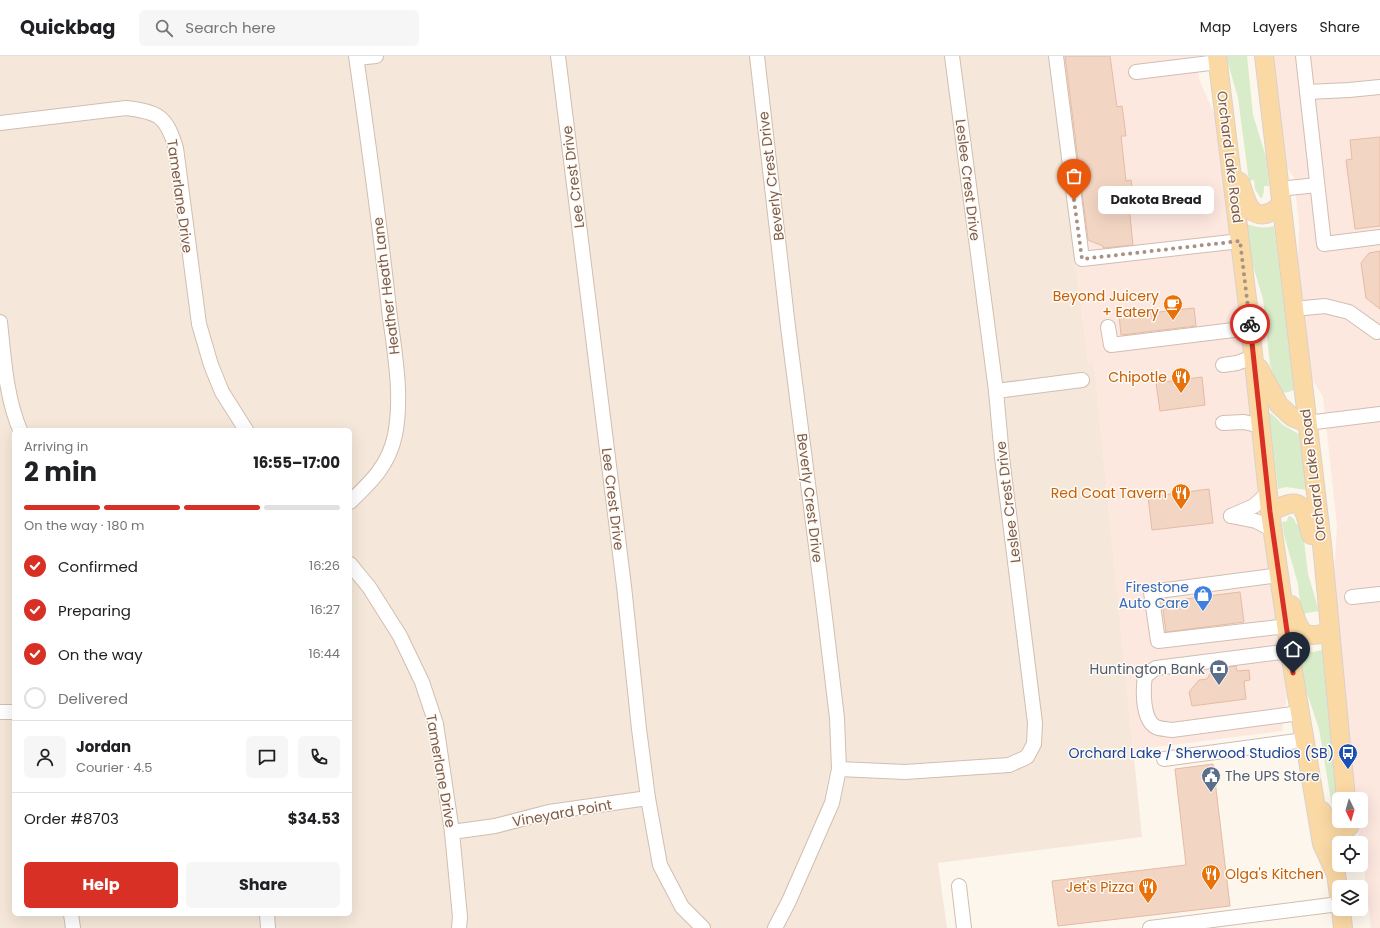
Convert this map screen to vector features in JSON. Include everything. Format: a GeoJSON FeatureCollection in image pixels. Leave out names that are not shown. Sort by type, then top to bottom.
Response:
{"type":"FeatureCollection","features":[{"type":"Feature","properties":{"kind":"main road","name":"Orchard Lake Road"},"geometry":{"type":"LineString","coordinates":[[1264,56],[1322,544],[1345,792]]}},
{"type":"Feature","properties":{"kind":"main road","name":"Orchard Lake Road"},"geometry":{"type":"LineString","coordinates":[[1218,59],[1270,512],[1304,740],[1322,844],[1332,860]]}},
{"type":"Feature","properties":{"kind":"main road"},"geometry":{"type":"LineString","coordinates":[[1229,151],[1249,207],[1260,214],[1266,215],[1274,212],[1280,197]]}},
{"type":"Feature","properties":{"kind":"main road"},"geometry":{"type":"LineString","coordinates":[[1253,357],[1279,404],[1292,416],[1307,423]]}},
{"type":"Feature","properties":{"kind":"main road"},"geometry":{"type":"LineString","coordinates":[[1270,512],[1285,504],[1294,503],[1300,505],[1305,512],[1327,600]]}},
{"type":"Feature","properties":{"kind":"main road"},"geometry":{"type":"LineString","coordinates":[[1280,578],[1297,624],[1302,632],[1311,636],[1330,632]]}},
{"type":"Feature","properties":{"kind":"main road"},"geometry":{"type":"LineString","coordinates":[[1312,787],[1327,824],[1331,830],[1337,832],[1347,830]]}},
{"type":"Feature","properties":{"kind":"main road"},"geometry":{"type":"LineString","coordinates":[[1342,916],[1343,928]]}},
{"type":"Feature","properties":{"kind":"street"},"geometry":{"type":"LineString","coordinates":[[356,57],[376,56]]}},
{"type":"Feature","properties":{"kind":"street","name":"Lee Crest Drive"},"geometry":{"type":"LineString","coordinates":[[558,56],[624,586],[648,798],[660,865],[682,907],[703,928]]}},
{"type":"Feature","properties":{"kind":"street","name":"Beverly Crest Drive"},"geometry":{"type":"LineString","coordinates":[[757,56],[788,327],[837,718],[839,769],[832,803],[775,928]]}},
{"type":"Feature","properties":{"kind":"street","name":"Leslee Crest Drive"},"geometry":{"type":"LineString","coordinates":[[839,769],[904,772],[1008,765],[1027,758],[1034,744],[1035,723],[1002,457],[996,391],[952,56]]}},
{"type":"Feature","properties":{"kind":"street"},"geometry":{"type":"LineString","coordinates":[[1056,56],[1082,259],[1240,241]]}},
{"type":"Feature","properties":{"kind":"street"},"geometry":{"type":"LineString","coordinates":[[1303,56],[1324,244],[1380,237]]}},
{"type":"Feature","properties":{"kind":"street","name":"Heather Heath Lane"},"geometry":{"type":"LineString","coordinates":[[352,500],[372,480],[388,458],[395,436],[398,407],[397,382],[386,278],[356,57]]}},
{"type":"Feature","properties":{"kind":"street"},"geometry":{"type":"LineString","coordinates":[[1136,72],[1218,59]]}},
{"type":"Feature","properties":{"kind":"street"},"geometry":{"type":"LineString","coordinates":[[1307,92],[1380,87]]}},
{"type":"Feature","properties":{"kind":"street","name":"Tamerlane Drive"},"geometry":{"type":"LineString","coordinates":[[0,123],[126,108],[147,111],[163,119],[170,130],[176,148],[199,324],[211,365],[222,392],[245,428]]}},
{"type":"Feature","properties":{"kind":"street"},"geometry":{"type":"LineString","coordinates":[[1280,197],[1317,185]]}},
{"type":"Feature","properties":{"kind":"street"},"geometry":{"type":"LineString","coordinates":[[1294,309],[1325,306],[1348,312],[1377,332]]}},
{"type":"Feature","properties":{"kind":"street"},"geometry":{"type":"LineString","coordinates":[[0,322],[8,382],[19,428]]}},
{"type":"Feature","properties":{"kind":"street"},"geometry":{"type":"LineString","coordinates":[[1108,327],[1110,345],[1250,328]]}},
{"type":"Feature","properties":{"kind":"street"},"geometry":{"type":"LineString","coordinates":[[1223,365],[1237,363],[1253,357]]}},
{"type":"Feature","properties":{"kind":"street"},"geometry":{"type":"LineString","coordinates":[[996,391],[1082,380]]}},
{"type":"Feature","properties":{"kind":"street"},"geometry":{"type":"LineString","coordinates":[[1307,423],[1380,414]]}},
{"type":"Feature","properties":{"kind":"street"},"geometry":{"type":"LineString","coordinates":[[1223,422],[1244,422],[1261,426]]}},
{"type":"Feature","properties":{"kind":"street"},"geometry":{"type":"LineString","coordinates":[[1268,493],[1254,506],[1231,516],[1256,521],[1273,530]]}},
{"type":"Feature","properties":{"kind":"street","name":"Tamerlane Drive"},"geometry":{"type":"LineString","coordinates":[[352,567],[369,588],[400,636],[422,682],[436,724],[452,832],[459,904],[459,928]]}},
{"type":"Feature","properties":{"kind":"street"},"geometry":{"type":"LineString","coordinates":[[1280,578],[1151,592],[1158,641],[1287,626]]}},
{"type":"Feature","properties":{"kind":"street"},"geometry":{"type":"LineString","coordinates":[[1352,597],[1380,594]]}},
{"type":"Feature","properties":{"kind":"street"},"geometry":{"type":"LineString","coordinates":[[1290,650],[1156,668],[1145,676],[1143,688],[1147,718],[1155,727],[1172,730],[1300,713]]}},
{"type":"Feature","properties":{"kind":"street"},"geometry":{"type":"LineString","coordinates":[[0,712],[12,712]]}},
{"type":"Feature","properties":{"kind":"street"},"geometry":{"type":"LineString","coordinates":[[1164,759],[1304,740]]}},
{"type":"Feature","properties":{"kind":"street","name":"Vineyard Point"},"geometry":{"type":"LineString","coordinates":[[452,832],[495,826],[549,812],[648,798]]}},
{"type":"Feature","properties":{"kind":"street"},"geometry":{"type":"LineString","coordinates":[[959,886],[964,928]]}},
{"type":"Feature","properties":{"kind":"street"},"geometry":{"type":"LineString","coordinates":[[1150,928],[1214,924],[1332,905]]}},
{"type":"Feature","properties":{"kind":"street"},"geometry":{"type":"LineString","coordinates":[[72,916],[73,928]]}},
{"type":"Feature","properties":{"kind":"street"},"geometry":{"type":"LineString","coordinates":[[267,916],[268,928]]}},
{"type":"Feature","properties":{"kind":"shaded area"},"geometry":{"type":"Polygon","coordinates":[[[0,56],[1051,56],[1088,363],[1094,362],[1142,837],[938,863],[947,928],[0,928],[0,56]]]}},
{"type":"Feature","properties":{"kind":"shaded area"},"geometry":{"type":"Polygon","coordinates":[[[1051,56],[1196,56],[1199,79],[1215,116],[1259,484],[1287,696],[1282,731],[1133,750],[1094,363],[1088,363],[1051,56]]]}},
{"type":"Feature","properties":{"kind":"shaded area"},"geometry":{"type":"Polygon","coordinates":[[[1272,56],[1380,56],[1380,928],[1371,928],[1368,902],[1368,880],[1365,880],[1364,872],[1368,872],[1368,836],[1359,836],[1358,828],[1368,828],[1368,792],[1353,792],[1334,574],[1337,526],[1323,397],[1310,376],[1298,268],[1299,224],[1294,178],[1285,164],[1272,56]]]}},
{"type":"Feature","properties":{"kind":"green space"},"geometry":{"type":"Polygon","coordinates":[[[1226,56],[1247,56],[1253,115],[1266,157],[1269,186],[1264,186],[1262,198],[1255,189],[1254,180],[1249,181],[1238,98],[1226,56]]]}},
{"type":"Feature","properties":{"kind":"green space"},"geometry":{"type":"Polygon","coordinates":[[[1246,224],[1260,227],[1274,226],[1294,390],[1287,392],[1280,391],[1270,365],[1263,299],[1250,256],[1246,224]]]}},
{"type":"Feature","properties":{"kind":"green space"},"geometry":{"type":"Polygon","coordinates":[[[1269,413],[1283,425],[1299,434],[1306,490],[1286,487],[1278,489],[1269,413]]]}},
{"type":"Feature","properties":{"kind":"green space"},"geometry":{"type":"Polygon","coordinates":[[[1290,516],[1294,519],[1296,524],[1302,524],[1308,574],[1319,611],[1301,614],[1298,584],[1284,535],[1282,522],[1287,521],[1288,517],[1290,516]]]}},
{"type":"Feature","properties":{"kind":"green space"},"geometry":{"type":"Polygon","coordinates":[[[1299,648],[1313,652],[1322,650],[1336,792],[1332,792],[1332,806],[1319,729],[1304,684],[1299,648]]]}},
{"type":"Feature","properties":{"kind":"building"},"geometry":{"type":"Polygon","coordinates":[[[1065,56],[1110,56],[1117,107],[1122,106],[1126,136],[1121,136],[1126,181],[1131,180],[1134,206],[1129,206],[1133,245],[1103,248],[1103,246],[1088,240],[1065,56]]]}},
{"type":"Feature","properties":{"kind":"building"},"geometry":{"type":"Polygon","coordinates":[[[1380,137],[1380,226],[1355,229],[1346,160],[1352,159],[1350,140],[1380,137]]]}},
{"type":"Feature","properties":{"kind":"building"},"geometry":{"type":"Polygon","coordinates":[[[1380,251],[1380,309],[1366,298],[1361,263],[1369,253],[1380,251]]]}},
{"type":"Feature","properties":{"kind":"building"},"geometry":{"type":"Polygon","coordinates":[[[1194,308],[1196,326],[1121,335],[1119,315],[1194,308]]]}},
{"type":"Feature","properties":{"kind":"building","name":"Chipotle"},"geometry":{"type":"Polygon","coordinates":[[[1202,377],[1205,405],[1160,411],[1156,383],[1202,377]]]}},
{"type":"Feature","properties":{"kind":"building","name":"Red Coat Tavern"},"geometry":{"type":"Polygon","coordinates":[[[1209,489],[1213,523],[1152,530],[1148,497],[1209,489]]]}},
{"type":"Feature","properties":{"kind":"building","name":"Firestone Auto Care"},"geometry":{"type":"Polygon","coordinates":[[[1240,592],[1244,622],[1166,632],[1162,602],[1240,592]]]}},
{"type":"Feature","properties":{"kind":"building","name":"Huntington Bank"},"geometry":{"type":"Polygon","coordinates":[[[1236,666],[1237,671],[1249,670],[1250,680],[1244,681],[1246,699],[1192,706],[1189,692],[1199,680],[1207,679],[1213,669],[1236,666]]]}},
{"type":"Feature","properties":{"kind":"building"},"geometry":{"type":"Polygon","coordinates":[[[1213,764],[1230,906],[1058,926],[1052,881],[1186,865],[1175,769],[1213,764]]]}},
{"type":"Feature","properties":{"kind":"way so far"},"geometry":{"type":"LineString","coordinates":[[1074,200],[1082,259],[1240,241],[1250,324]]}},
{"type":"Feature","properties":{"kind":"place","name":"Dakota Bread"},"geometry":{"type":"Point","coordinates":[1074,200]}},
{"type":"Feature","properties":{"kind":"place","name":"Beyond Juicery + Eatery"},"geometry":{"type":"Point","coordinates":[1173,321]}},
{"type":"Feature","properties":{"kind":"place","name":"Chipotle"},"geometry":{"type":"Point","coordinates":[1181,394]}},
{"type":"Feature","properties":{"kind":"place","name":"Red Coat Tavern"},"geometry":{"type":"Point","coordinates":[1181,510]}},
{"type":"Feature","properties":{"kind":"place","name":"Firestone Auto Care"},"geometry":{"type":"Point","coordinates":[1203,612]}},
{"type":"Feature","properties":{"kind":"place","name":"Huntington Bank"},"geometry":{"type":"Point","coordinates":[1219,686]}},
{"type":"Feature","properties":{"kind":"place","name":"Orchard Lake / Sherwood Studios (SB)"},"geometry":{"type":"Point","coordinates":[1348,770]}},
{"type":"Feature","properties":{"kind":"place","name":"The UPS Store"},"geometry":{"type":"Point","coordinates":[1211,793]}},
{"type":"Feature","properties":{"kind":"place","name":"Olga's Kitchen"},"geometry":{"type":"Point","coordinates":[1211,891]}},
{"type":"Feature","properties":{"kind":"place","name":"Jet's Pizza"},"geometry":{"type":"Point","coordinates":[1148,904]}},
{"type":"Feature","properties":{"kind":"route"},"geometry":{"type":"LineString","coordinates":[[1250,324],[1270,512],[1281,580],[1293,673]]}}]}
